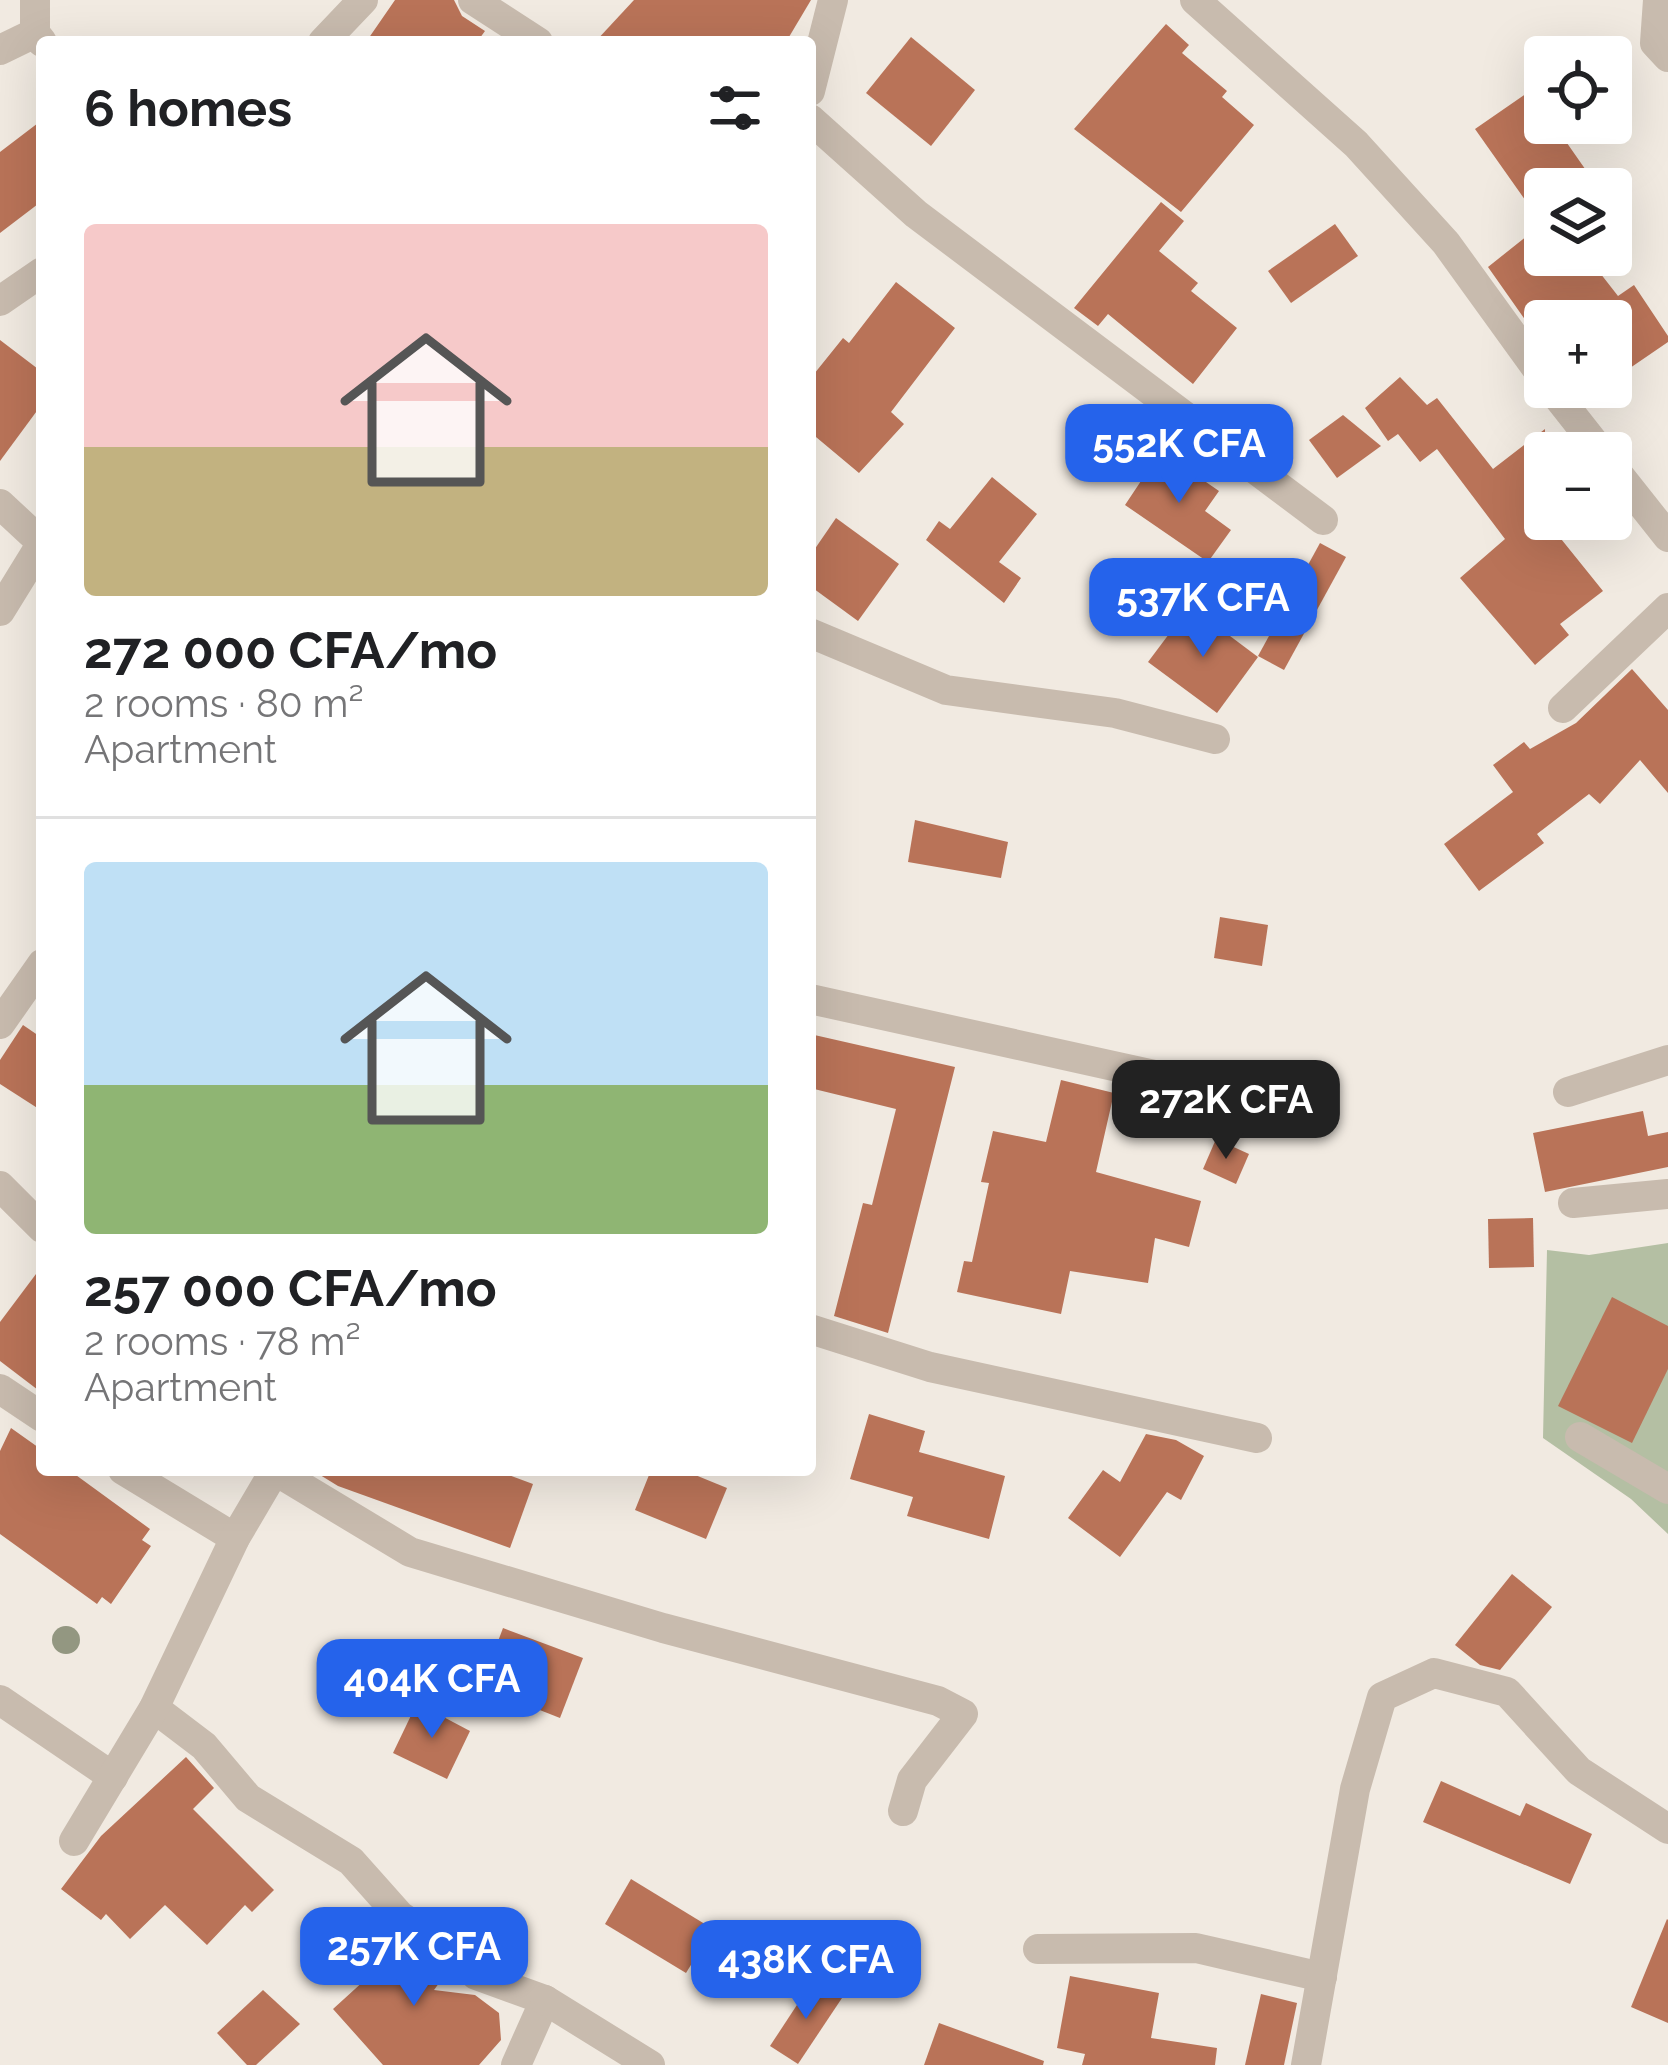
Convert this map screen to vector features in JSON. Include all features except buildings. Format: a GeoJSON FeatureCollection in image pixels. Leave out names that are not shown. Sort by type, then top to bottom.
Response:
{"type":"FeatureCollection","features":[{"type":"Feature","properties":{"kind":"street"},"geometry":{"type":"LineString","coordinates":[[35,0],[39,36]]}},
{"type":"Feature","properties":{"kind":"street"},"geometry":{"type":"LineString","coordinates":[[329,36],[363,0]]}},
{"type":"Feature","properties":{"kind":"street"},"geometry":{"type":"LineString","coordinates":[[473,0],[529,36]]}},
{"type":"Feature","properties":{"kind":"street"},"geometry":{"type":"LineString","coordinates":[[816,68],[833,0]]}},
{"type":"Feature","properties":{"kind":"street"},"geometry":{"type":"LineString","coordinates":[[1195,0],[1371,160],[1446,243],[1524,351]]}},
{"type":"Feature","properties":{"kind":"street"},"geometry":{"type":"LineString","coordinates":[[1658,0],[1655,44],[1668,57]]}},
{"type":"Feature","properties":{"kind":"street"},"geometry":{"type":"LineString","coordinates":[[0,50],[36,38]]}},
{"type":"Feature","properties":{"kind":"street"},"geometry":{"type":"LineString","coordinates":[[816,124],[916,214],[1323,520]]}},
{"type":"Feature","properties":{"kind":"street"},"geometry":{"type":"LineString","coordinates":[[0,301],[36,276]]}},
{"type":"Feature","properties":{"kind":"street"},"geometry":{"type":"LineString","coordinates":[[1567,408],[1586,432]]}},
{"type":"Feature","properties":{"kind":"street"},"geometry":{"type":"LineString","coordinates":[[1632,492],[1668,538]]}},
{"type":"Feature","properties":{"kind":"street"},"geometry":{"type":"LineString","coordinates":[[0,504],[36,537]]}},
{"type":"Feature","properties":{"kind":"street"},"geometry":{"type":"LineString","coordinates":[[0,611],[36,553]]}},
{"type":"Feature","properties":{"kind":"street"},"geometry":{"type":"LineString","coordinates":[[1563,708],[1668,608]]}},
{"type":"Feature","properties":{"kind":"street"},"geometry":{"type":"LineString","coordinates":[[816,636],[946,690],[1115,713],[1214,739]]}},
{"type":"Feature","properties":{"kind":"street"},"geometry":{"type":"LineString","coordinates":[[0,1024],[36,973]]}},
{"type":"Feature","properties":{"kind":"street"},"geometry":{"type":"LineString","coordinates":[[816,1000],[1213,1088]]}},
{"type":"Feature","properties":{"kind":"street"},"geometry":{"type":"LineString","coordinates":[[1568,1092],[1668,1060]]}},
{"type":"Feature","properties":{"kind":"street"},"geometry":{"type":"LineString","coordinates":[[0,1186],[36,1222]]}},
{"type":"Feature","properties":{"kind":"street"},"geometry":{"type":"LineString","coordinates":[[1573,1203],[1668,1194]]}},
{"type":"Feature","properties":{"kind":"street"},"geometry":{"type":"LineString","coordinates":[[816,1331],[930,1367],[1257,1438]]}},
{"type":"Feature","properties":{"kind":"street"},"geometry":{"type":"LineString","coordinates":[[0,1389],[36,1413]]}},
{"type":"Feature","properties":{"kind":"street"},"geometry":{"type":"LineString","coordinates":[[1580,1437],[1668,1489]]}},
{"type":"Feature","properties":{"kind":"street"},"geometry":{"type":"LineString","coordinates":[[133,1476],[235,1538]]}},
{"type":"Feature","properties":{"kind":"street"},"geometry":{"type":"LineString","coordinates":[[74,1841],[154,1708],[235,1538],[271,1476]]}},
{"type":"Feature","properties":{"kind":"street"},"geometry":{"type":"LineString","coordinates":[[284,1476],[410,1552],[663,1628],[938,1701],[963,1714],[913,1780],[903,1811]]}},
{"type":"Feature","properties":{"kind":"street"},"geometry":{"type":"LineString","coordinates":[[1306,2065],[1355,1789],[1382,1697],[1434,1673],[1507,1693],[1579,1771],[1668,1829]]}},
{"type":"Feature","properties":{"kind":"street"},"geometry":{"type":"LineString","coordinates":[[0,1700],[113,1777]]}},
{"type":"Feature","properties":{"kind":"street"},"geometry":{"type":"LineString","coordinates":[[154,1708],[204,1746],[248,1798],[351,1861],[388,1905],[470,1963],[476,1975],[544,2000],[650,2065]]}},
{"type":"Feature","properties":{"kind":"street"},"geometry":{"type":"LineString","coordinates":[[1038,1949],[1196,1948],[1322,1977]]}},
{"type":"Feature","properties":{"kind":"street"},"geometry":{"type":"LineString","coordinates":[[516,2065],[544,2000]]}},
{"type":"Feature","properties":{"kind":"green space"},"geometry":{"type":"Polygon","coordinates":[[[1668,1243],[1668,1534],[1631,1499],[1543,1438],[1547,1250],[1589,1255],[1668,1243]]]}}]}
